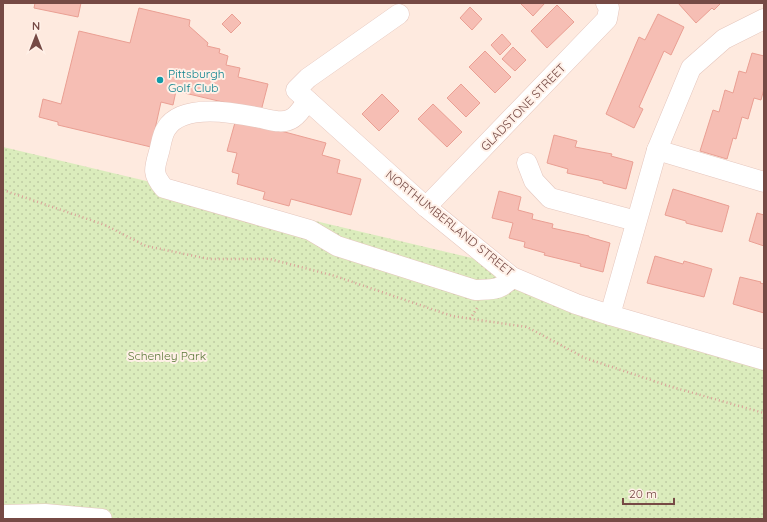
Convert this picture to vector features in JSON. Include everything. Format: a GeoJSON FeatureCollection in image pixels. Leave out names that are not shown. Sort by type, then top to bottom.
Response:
{"type":"FeatureCollection","features":[{"type":"Feature","properties":{"kind":"street","name":"GLADSTONE STREET"},"geometry":{"type":"LineString","coordinates":[[426,207],[607,19],[609,8],[606,3]]}},
{"type":"Feature","properties":{"kind":"street"},"geometry":{"type":"LineString","coordinates":[[399,14],[308,78],[293,118],[284,122],[246,115],[201,111],[186,113],[173,120],[165,129],[154,169],[156,180],[164,188],[310,230],[338,246],[475,290],[504,286],[512,277]]}},
{"type":"Feature","properties":{"kind":"street"},"geometry":{"type":"LineString","coordinates":[[610,315],[656,150],[691,68],[724,39],[764,19]]}},
{"type":"Feature","properties":{"kind":"street","name":"NORTHUMBERLAND STREET"},"geometry":{"type":"LineString","coordinates":[[302,95],[426,207],[512,277],[576,304],[764,360]]}},
{"type":"Feature","properties":{"kind":"street"},"geometry":{"type":"LineString","coordinates":[[656,150],[764,182]]}},
{"type":"Feature","properties":{"kind":"street"},"geometry":{"type":"LineString","coordinates":[[527,163],[534,181],[550,198],[636,221]]}},
{"type":"Feature","properties":{"kind":"street"},"geometry":{"type":"LineString","coordinates":[[3,515],[45,514],[102,519]]}},
{"type":"Feature","properties":{"kind":"path"},"geometry":{"type":"LineString","coordinates":[[3,190],[105,225],[146,246],[209,259],[270,259],[335,276],[452,316],[527,328],[585,358],[672,387],[764,413]]}},
{"type":"Feature","properties":{"kind":"green space","name":"Schenley Park"},"geometry":{"type":"Polygon","coordinates":[[[3,147],[510,267],[610,315],[764,360],[764,519],[3,519],[3,147]]]}},
{"type":"Feature","properties":{"kind":"building"},"geometry":{"type":"Polygon","coordinates":[[[35,3],[81,3],[78,17],[34,8],[35,3]]]}},
{"type":"Feature","properties":{"kind":"building"},"geometry":{"type":"Polygon","coordinates":[[[520,3],[545,3],[533,16],[520,3]]]}},
{"type":"Feature","properties":{"kind":"building"},"geometry":{"type":"Polygon","coordinates":[[[678,3],[721,3],[714,10],[712,8],[696,23],[678,3]]]}},
{"type":"Feature","properties":{"kind":"building"},"geometry":{"type":"Polygon","coordinates":[[[557,5],[574,22],[547,48],[531,31],[557,5]]]}},
{"type":"Feature","properties":{"kind":"building"},"geometry":{"type":"Polygon","coordinates":[[[470,7],[482,19],[472,30],[460,18],[470,7]]]}},
{"type":"Feature","properties":{"kind":"building","name":"Pittsburgh Golf Club"},"geometry":{"type":"Polygon","coordinates":[[[139,8],[190,20],[189,26],[208,43],[207,46],[220,49],[219,53],[228,56],[226,65],[240,68],[238,77],[268,84],[261,111],[176,91],[173,105],[161,102],[151,147],[58,125],[58,122],[39,117],[43,99],[61,104],[79,31],[130,43],[139,8]]]}},
{"type":"Feature","properties":{"kind":"building"},"geometry":{"type":"Polygon","coordinates":[[[232,14],[241,23],[231,33],[222,24],[232,14]]]}},
{"type":"Feature","properties":{"kind":"building"},"geometry":{"type":"Polygon","coordinates":[[[658,14],[684,27],[671,55],[664,51],[639,107],[643,109],[634,128],[606,114],[639,37],[645,40],[658,14]]]}},
{"type":"Feature","properties":{"kind":"building"},"geometry":{"type":"Polygon","coordinates":[[[502,34],[511,44],[500,55],[491,45],[502,34]]]}},
{"type":"Feature","properties":{"kind":"building"},"geometry":{"type":"Polygon","coordinates":[[[513,47],[526,60],[515,71],[502,59],[513,47]]]}},
{"type":"Feature","properties":{"kind":"building"},"geometry":{"type":"Polygon","coordinates":[[[485,51],[511,77],[495,93],[469,67],[485,51]]]}},
{"type":"Feature","properties":{"kind":"building"},"geometry":{"type":"Polygon","coordinates":[[[752,53],[764,56],[764,89],[761,100],[754,98],[748,119],[742,117],[736,139],[733,138],[727,159],[700,151],[713,110],[719,112],[725,90],[733,93],[739,71],[746,73],[752,53]]]}},
{"type":"Feature","properties":{"kind":"building"},"geometry":{"type":"Polygon","coordinates":[[[461,84],[480,103],[466,117],[447,98],[461,84]]]}},
{"type":"Feature","properties":{"kind":"building"},"geometry":{"type":"Polygon","coordinates":[[[382,94],[399,111],[379,131],[362,114],[382,94]]]}},
{"type":"Feature","properties":{"kind":"building"},"geometry":{"type":"Polygon","coordinates":[[[433,104],[462,132],[447,147],[418,119],[433,104]]]}},
{"type":"Feature","properties":{"kind":"building","name":"Pittsburgh Golf Club"},"geometry":{"type":"Polygon","coordinates":[[[236,119],[326,143],[322,155],[340,160],[337,173],[361,179],[351,215],[291,199],[289,206],[263,199],[265,192],[237,184],[239,174],[232,172],[237,153],[227,151],[236,119]]]}},
{"type":"Feature","properties":{"kind":"building"},"geometry":{"type":"Polygon","coordinates":[[[554,135],[577,141],[575,147],[612,154],[611,156],[633,162],[626,189],[603,183],[603,181],[567,173],[568,169],[547,163],[554,135]]]}},
{"type":"Feature","properties":{"kind":"building"},"geometry":{"type":"Polygon","coordinates":[[[673,189],[729,206],[722,232],[686,223],[686,221],[665,215],[673,189]]]}},
{"type":"Feature","properties":{"kind":"building"},"geometry":{"type":"Polygon","coordinates":[[[499,191],[521,197],[518,210],[533,214],[532,219],[553,224],[552,228],[589,236],[610,243],[603,272],[580,266],[581,264],[544,255],[545,253],[524,247],[525,242],[509,238],[513,223],[492,218],[499,191]]]}},
{"type":"Feature","properties":{"kind":"building"},"geometry":{"type":"Polygon","coordinates":[[[757,213],[764,215],[764,246],[749,241],[757,213]]]}},
{"type":"Feature","properties":{"kind":"building"},"geometry":{"type":"Polygon","coordinates":[[[655,256],[683,264],[684,261],[712,269],[704,297],[647,283],[655,256]]]}},
{"type":"Feature","properties":{"kind":"building"},"geometry":{"type":"Polygon","coordinates":[[[740,277],[764,284],[764,313],[733,304],[740,277]]]}},
{"type":"Feature","properties":{"kind":"place","name":"Pittsburgh Golf Club"},"geometry":{"type":"Point","coordinates":[160,80]}}]}
